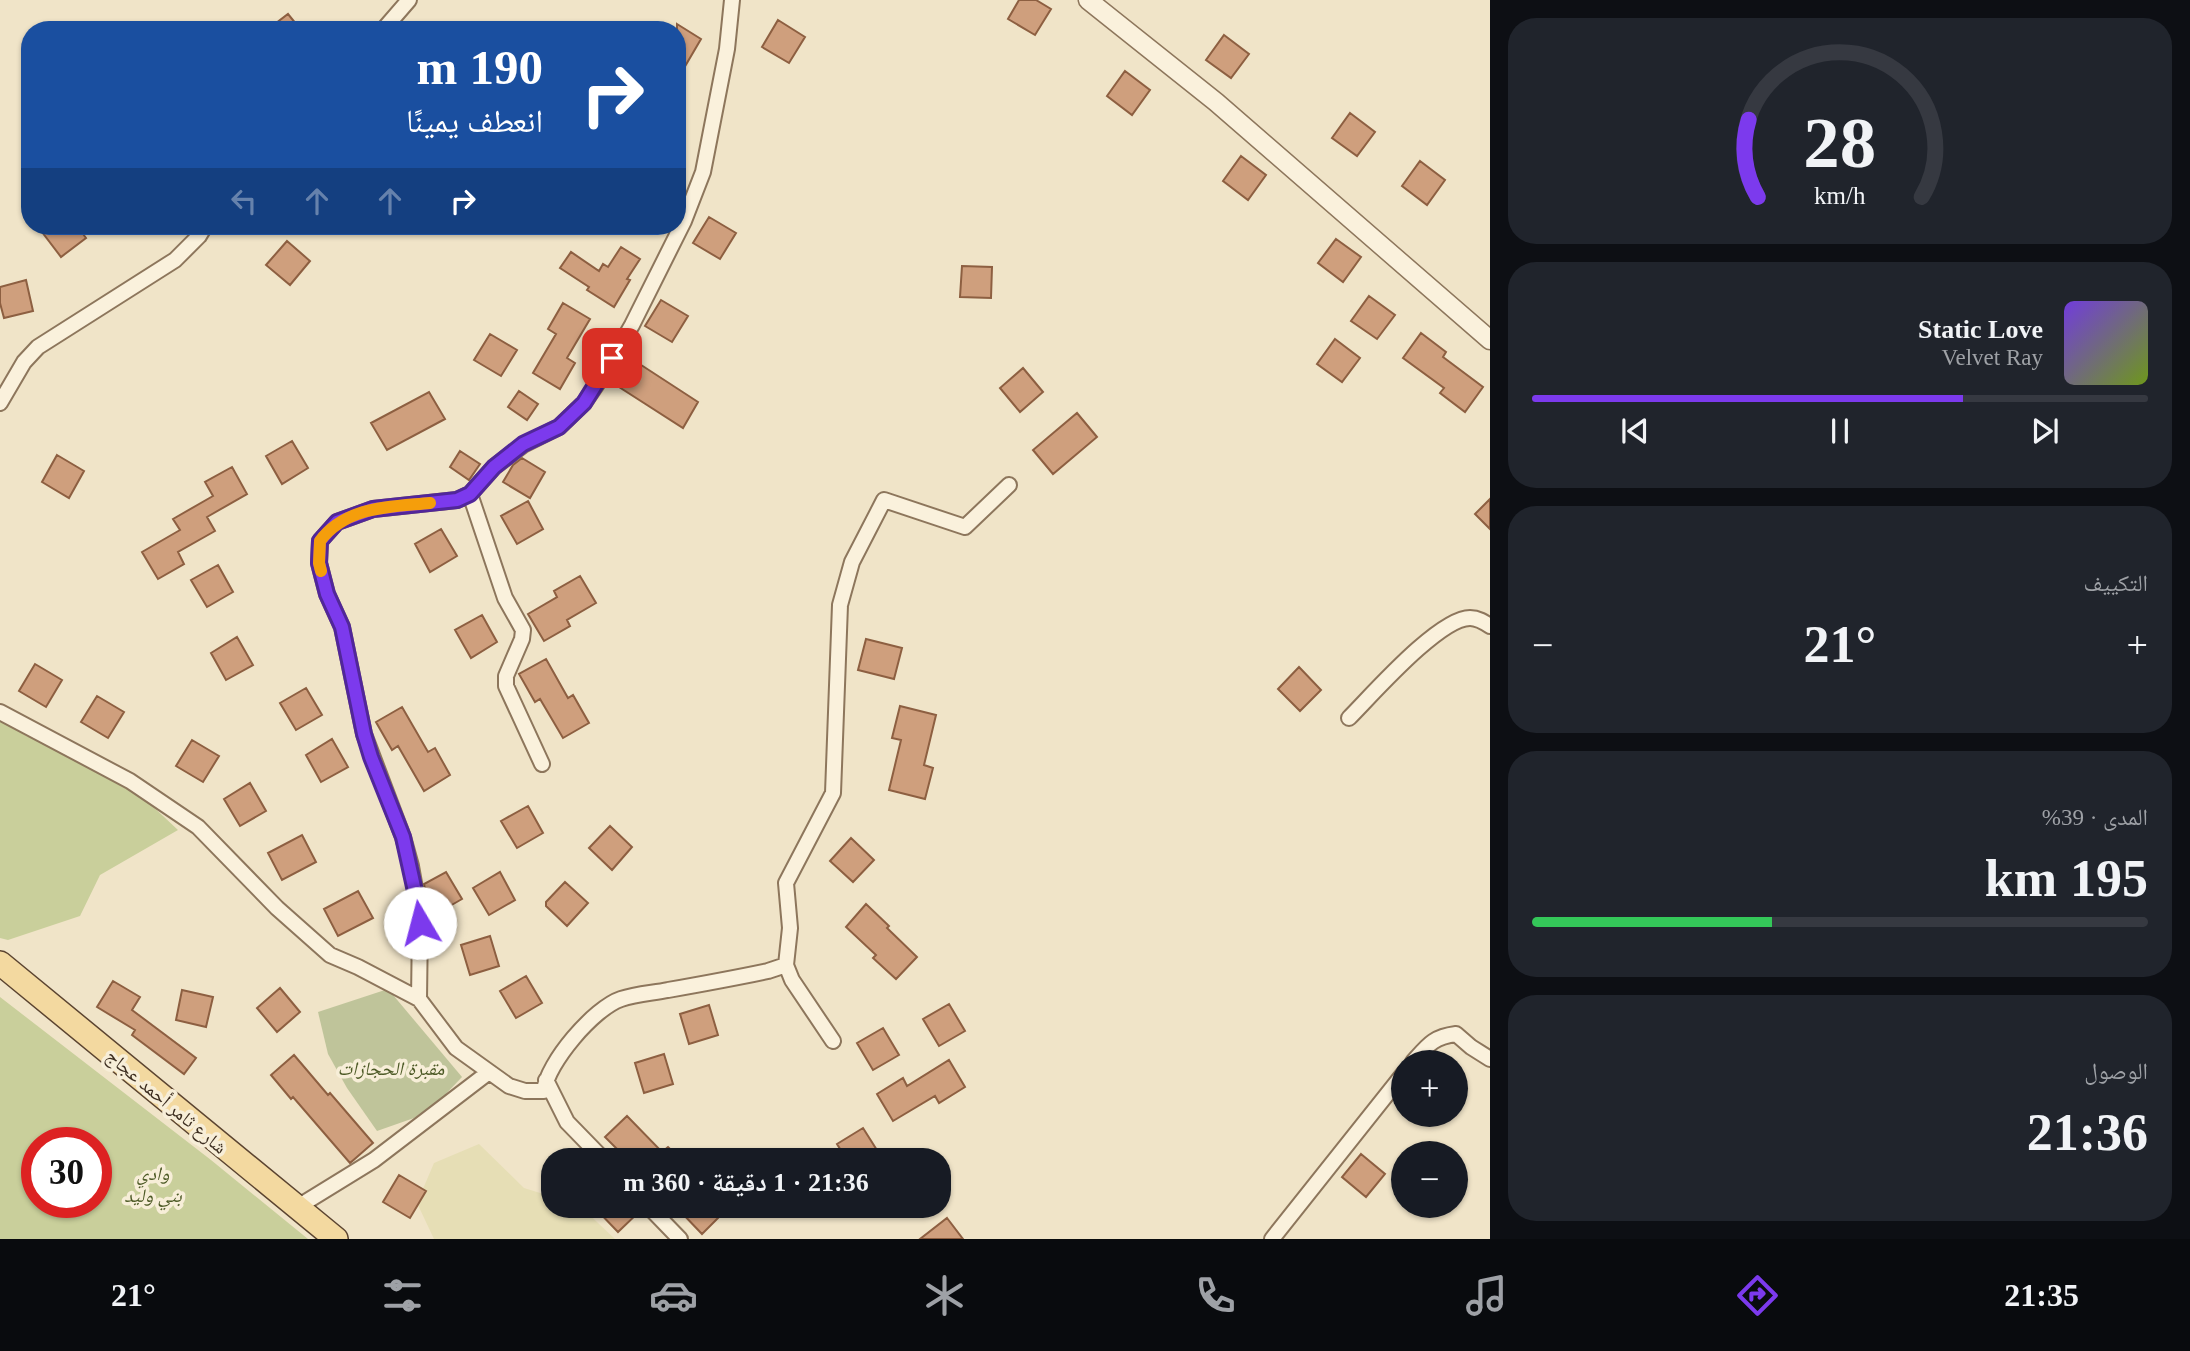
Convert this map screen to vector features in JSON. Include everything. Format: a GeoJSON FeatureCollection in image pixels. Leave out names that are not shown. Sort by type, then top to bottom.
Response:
{"type":"FeatureCollection","features":[{"type":"Feature","properties":{"kind":"main road","name":"شارع ثامر أحمد عجاج"},"geometry":{"type":"LineString","coordinates":[[0,963],[336,1239]]}},
{"type":"Feature","properties":{"kind":"street"},"geometry":{"type":"LineString","coordinates":[[390,21],[408,0]]}},
{"type":"Feature","properties":{"kind":"street"},"geometry":{"type":"LineString","coordinates":[[686,216],[703,172],[727,49],[732,0]]}},
{"type":"Feature","properties":{"kind":"street"},"geometry":{"type":"LineString","coordinates":[[1088,0],[1216,102],[1490,340]]}},
{"type":"Feature","properties":{"kind":"street"},"geometry":{"type":"LineString","coordinates":[[0,402],[24,362],[38,347],[175,260],[200,235]]}},
{"type":"Feature","properties":{"kind":"street"},"geometry":{"type":"LineString","coordinates":[[419,999],[420,923],[411,866],[403,837],[364,734],[342,627],[327,594],[319,563],[320,541],[337,522],[373,509],[457,500],[470,494],[494,467],[523,444],[559,427],[584,403],[632,325],[677,235]]}},
{"type":"Feature","properties":{"kind":"street"},"geometry":{"type":"LineString","coordinates":[[833,1041],[792,980],[786,965],[790,928],[786,883],[834,793],[840,605],[852,562],[884,500],[965,527],[1009,485]]}},
{"type":"Feature","properties":{"kind":"street"},"geometry":{"type":"LineString","coordinates":[[470,494],[505,598],[523,630],[522,639],[506,676],[506,686],[542,764]]}},
{"type":"Feature","properties":{"kind":"street"},"geometry":{"type":"LineString","coordinates":[[1349,718],[1426,642],[1455,621],[1469,618],[1481,620],[1490,626]]}},
{"type":"Feature","properties":{"kind":"street"},"geometry":{"type":"LineString","coordinates":[[0,712],[130,781],[205,833],[277,908],[330,955],[419,999],[456,1048],[509,1086],[525,1091],[544,1091],[546,1080],[555,1063],[575,1037],[593,1018],[619,1000],[768,971],[786,965]]}},
{"type":"Feature","properties":{"kind":"street"},"geometry":{"type":"LineString","coordinates":[[1424,1050],[1441,1036],[1457,1034],[1490,1059]]}},
{"type":"Feature","properties":{"kind":"street"},"geometry":{"type":"LineString","coordinates":[[296,1208],[374,1160],[489,1072]]}},
{"type":"Feature","properties":{"kind":"street"},"geometry":{"type":"LineString","coordinates":[[546,1080],[567,1122],[592,1148]]}},
{"type":"Feature","properties":{"kind":"street"},"geometry":{"type":"LineString","coordinates":[[1272,1239],[1391,1089]]}},
{"type":"Feature","properties":{"kind":"street"},"geometry":{"type":"LineString","coordinates":[[660,1218],[680,1239]]}},
{"type":"Feature","properties":{"kind":"shaded area"},"geometry":{"type":"Polygon","coordinates":[[[479,1144],[524,1188],[541,1193],[541,1218],[593,1218],[615,1239],[434,1239],[417,1203],[434,1163],[479,1144]]]}},
{"type":"Feature","properties":{"kind":"green space"},"geometry":{"type":"Polygon","coordinates":[[[0,717],[26,736],[75,751],[133,788],[178,830],[100,875],[80,916],[8,940],[0,938],[0,717]]]}},
{"type":"Feature","properties":{"kind":"green space","name":"مقبرة الحجازات"},"geometry":{"type":"Polygon","coordinates":[[[388,989],[462,1077],[440,1100],[414,1118],[377,1131],[347,1088],[328,1054],[318,1012],[388,989]]]}},
{"type":"Feature","properties":{"kind":"green space","name":"وادي بني وليد"},"geometry":{"type":"Polygon","coordinates":[[[0,997],[211,1160],[308,1239],[0,1239],[0,997]]]}},
{"type":"Feature","properties":{"kind":"building"},"geometry":{"type":"Polygon","coordinates":[[[1019,0],[1036,0],[1051,9],[1035,35],[1008,19],[1019,0]]]}},
{"type":"Feature","properties":{"kind":"building"},"geometry":{"type":"Polygon","coordinates":[[[288,14],[294,21],[279,21],[288,14]]]}},
{"type":"Feature","properties":{"kind":"building"},"geometry":{"type":"Polygon","coordinates":[[[778,20],[805,37],[789,63],[762,47],[778,20]]]}},
{"type":"Feature","properties":{"kind":"building"},"geometry":{"type":"Polygon","coordinates":[[[686,30],[701,39],[686,65],[686,30]]]}},
{"type":"Feature","properties":{"kind":"building"},"geometry":{"type":"Polygon","coordinates":[[[1224,35],[1249,54],[1231,78],[1206,60],[1224,35]]]}},
{"type":"Feature","properties":{"kind":"building"},"geometry":{"type":"Polygon","coordinates":[[[1125,71],[1150,90],[1132,115],[1107,96],[1125,71]]]}},
{"type":"Feature","properties":{"kind":"building"},"geometry":{"type":"Polygon","coordinates":[[[1350,113],[1375,132],[1357,156],[1332,138],[1350,113]]]}},
{"type":"Feature","properties":{"kind":"building"},"geometry":{"type":"Polygon","coordinates":[[[1241,156],[1266,175],[1248,200],[1223,181],[1241,156]]]}},
{"type":"Feature","properties":{"kind":"building"},"geometry":{"type":"Polygon","coordinates":[[[1420,161],[1445,180],[1427,205],[1402,186],[1420,161]]]}},
{"type":"Feature","properties":{"kind":"building"},"geometry":{"type":"Polygon","coordinates":[[[709,217],[736,233],[720,259],[693,243],[709,217]]]}},
{"type":"Feature","properties":{"kind":"building"},"geometry":{"type":"Polygon","coordinates":[[[44,235],[84,235],[86,238],[61,257],[44,235]]]}},
{"type":"Feature","properties":{"kind":"building"},"geometry":{"type":"Polygon","coordinates":[[[1336,239],[1361,257],[1343,282],[1318,263],[1336,239]]]}},
{"type":"Feature","properties":{"kind":"building"},"geometry":{"type":"Polygon","coordinates":[[[287,241],[310,261],[290,285],[266,265],[287,241]]]}},
{"type":"Feature","properties":{"kind":"building"},"geometry":{"type":"Polygon","coordinates":[[[621,247],[640,259],[614,307],[560,268],[571,252],[599,271],[603,264],[608,267],[621,247]]]}},
{"type":"Feature","properties":{"kind":"building"},"geometry":{"type":"Polygon","coordinates":[[[962,266],[992,267],[991,298],[960,297],[962,266]]]}},
{"type":"Feature","properties":{"kind":"building"},"geometry":{"type":"Polygon","coordinates":[[[26,280],[33,311],[4,318],[0,287],[26,280]]]}},
{"type":"Feature","properties":{"kind":"building"},"geometry":{"type":"Polygon","coordinates":[[[1369,296],[1395,315],[1377,339],[1351,321],[1369,296]]]}},
{"type":"Feature","properties":{"kind":"building"},"geometry":{"type":"Polygon","coordinates":[[[661,300],[688,316],[672,342],[645,326],[661,300]]]}},
{"type":"Feature","properties":{"kind":"building"},"geometry":{"type":"Polygon","coordinates":[[[563,303],[590,319],[567,358],[575,363],[560,389],[533,373],[556,334],[548,329],[563,303]]]}},
{"type":"Feature","properties":{"kind":"building"},"geometry":{"type":"Polygon","coordinates":[[[1421,333],[1446,352],[1443,357],[1483,387],[1465,412],[1440,393],[1444,388],[1403,358],[1421,333]]]}},
{"type":"Feature","properties":{"kind":"building"},"geometry":{"type":"Polygon","coordinates":[[[490,334],[517,350],[501,376],[474,360],[490,334]]]}},
{"type":"Feature","properties":{"kind":"building"},"geometry":{"type":"Polygon","coordinates":[[[1335,339],[1360,358],[1342,382],[1317,364],[1335,339]]]}},
{"type":"Feature","properties":{"kind":"building"},"geometry":{"type":"Polygon","coordinates":[[[635,361],[698,402],[683,428],[619,387],[635,361]]]}},
{"type":"Feature","properties":{"kind":"building"},"geometry":{"type":"Polygon","coordinates":[[[1023,368],[1043,392],[1020,412],[1000,388],[1023,368]]]}},
{"type":"Feature","properties":{"kind":"building"},"geometry":{"type":"Polygon","coordinates":[[[519,391],[538,404],[527,420],[508,407],[519,391]]]}},
{"type":"Feature","properties":{"kind":"building"},"geometry":{"type":"Polygon","coordinates":[[[429,392],[445,419],[387,450],[371,423],[429,392]]]}},
{"type":"Feature","properties":{"kind":"building"},"geometry":{"type":"Polygon","coordinates":[[[1077,413],[1097,437],[1053,474],[1033,450],[1077,413]]]}},
{"type":"Feature","properties":{"kind":"building"},"geometry":{"type":"Polygon","coordinates":[[[292,441],[308,468],[282,484],[266,456],[292,441]]]}},
{"type":"Feature","properties":{"kind":"building"},"geometry":{"type":"Polygon","coordinates":[[[460,451],[480,464],[469,480],[450,467],[460,451]]]}},
{"type":"Feature","properties":{"kind":"building"},"geometry":{"type":"Polygon","coordinates":[[[57,455],[84,471],[69,498],[42,482],[57,455]]]}},
{"type":"Feature","properties":{"kind":"building"},"geometry":{"type":"Polygon","coordinates":[[[522,458],[545,472],[530,498],[503,482],[513,465],[522,458]]]}},
{"type":"Feature","properties":{"kind":"building"},"geometry":{"type":"Polygon","coordinates":[[[232,467],[247,494],[207,517],[215,531],[178,552],[184,564],[158,579],[142,552],[180,530],[173,519],[213,496],[205,482],[232,467]]]}},
{"type":"Feature","properties":{"kind":"building"},"geometry":{"type":"Polygon","coordinates":[[[1490,499],[1490,529],[1475,514],[1490,499]]]}},
{"type":"Feature","properties":{"kind":"building"},"geometry":{"type":"Polygon","coordinates":[[[528,501],[543,529],[517,544],[501,516],[528,501]]]}},
{"type":"Feature","properties":{"kind":"building"},"geometry":{"type":"Polygon","coordinates":[[[441,529],[457,556],[430,572],[415,544],[441,529]]]}},
{"type":"Feature","properties":{"kind":"building"},"geometry":{"type":"Polygon","coordinates":[[[218,565],[233,592],[207,607],[191,580],[218,565]]]}},
{"type":"Feature","properties":{"kind":"building"},"geometry":{"type":"Polygon","coordinates":[[[580,576],[596,603],[567,620],[570,626],[544,641],[528,614],[557,597],[554,591],[580,576]]]}},
{"type":"Feature","properties":{"kind":"building"},"geometry":{"type":"Polygon","coordinates":[[[482,615],[497,642],[471,658],[455,630],[482,615]]]}},
{"type":"Feature","properties":{"kind":"building"},"geometry":{"type":"Polygon","coordinates":[[[237,637],[253,665],[226,680],[211,653],[237,637]]]}},
{"type":"Feature","properties":{"kind":"building"},"geometry":{"type":"Polygon","coordinates":[[[866,639],[902,648],[894,679],[858,670],[866,639]]]}},
{"type":"Feature","properties":{"kind":"building"},"geometry":{"type":"Polygon","coordinates":[[[546,659],[568,698],[573,695],[589,723],[563,738],[540,699],[535,702],[519,674],[546,659]]]}},
{"type":"Feature","properties":{"kind":"building"},"geometry":{"type":"Polygon","coordinates":[[[35,664],[62,680],[46,707],[19,691],[35,664]]]}},
{"type":"Feature","properties":{"kind":"building"},"geometry":{"type":"Polygon","coordinates":[[[1299,667],[1321,690],[1300,711],[1278,689],[1299,667]]]}},
{"type":"Feature","properties":{"kind":"building"},"geometry":{"type":"Polygon","coordinates":[[[306,688],[322,715],[296,730],[280,703],[306,688]]]}},
{"type":"Feature","properties":{"kind":"building"},"geometry":{"type":"Polygon","coordinates":[[[97,696],[124,712],[108,738],[81,722],[97,696]]]}},
{"type":"Feature","properties":{"kind":"building"},"geometry":{"type":"Polygon","coordinates":[[[900,706],[936,715],[924,765],[933,768],[925,799],[889,790],[901,740],[892,738],[900,706]]]}},
{"type":"Feature","properties":{"kind":"building"},"geometry":{"type":"Polygon","coordinates":[[[402,707],[428,752],[435,748],[450,775],[424,791],[398,746],[392,750],[376,722],[402,707]]]}},
{"type":"Feature","properties":{"kind":"building"},"geometry":{"type":"Polygon","coordinates":[[[332,739],[348,767],[321,782],[306,755],[332,739]]]}},
{"type":"Feature","properties":{"kind":"building"},"geometry":{"type":"Polygon","coordinates":[[[192,740],[219,756],[203,782],[176,766],[192,740]]]}},
{"type":"Feature","properties":{"kind":"building"},"geometry":{"type":"Polygon","coordinates":[[[250,783],[266,811],[240,826],[224,799],[250,783]]]}},
{"type":"Feature","properties":{"kind":"building"},"geometry":{"type":"Polygon","coordinates":[[[528,806],[543,833],[517,848],[501,821],[528,806]]]}},
{"type":"Feature","properties":{"kind":"building"},"geometry":{"type":"Polygon","coordinates":[[[610,826],[632,847],[612,870],[589,848],[610,826]]]}},
{"type":"Feature","properties":{"kind":"building"},"geometry":{"type":"Polygon","coordinates":[[[302,835],[316,862],[282,880],[268,853],[302,835]]]}},
{"type":"Feature","properties":{"kind":"building"},"geometry":{"type":"Polygon","coordinates":[[[851,838],[874,860],[853,882],[830,861],[851,838]]]}},
{"type":"Feature","properties":{"kind":"building"},"geometry":{"type":"Polygon","coordinates":[[[446,872],[462,899],[436,914],[427,899],[424,884],[446,872]]]}},
{"type":"Feature","properties":{"kind":"building"},"geometry":{"type":"Polygon","coordinates":[[[500,872],[515,900],[489,915],[473,888],[500,872]]]}},
{"type":"Feature","properties":{"kind":"building"},"geometry":{"type":"Polygon","coordinates":[[[565,882],[588,903],[567,926],[546,906],[546,902],[565,882]]]}},
{"type":"Feature","properties":{"kind":"building"},"geometry":{"type":"Polygon","coordinates":[[[358,891],[373,918],[338,936],[324,909],[358,891]]]}},
{"type":"Feature","properties":{"kind":"building"},"geometry":{"type":"Polygon","coordinates":[[[866,904],[917,957],[896,979],[873,958],[876,955],[846,927],[866,904]]]}},
{"type":"Feature","properties":{"kind":"building"},"geometry":{"type":"Polygon","coordinates":[[[490,936],[499,966],[470,975],[461,945],[490,936]]]}},
{"type":"Feature","properties":{"kind":"building"},"geometry":{"type":"Polygon","coordinates":[[[526,976],[542,1003],[516,1018],[500,991],[526,976]]]}},
{"type":"Feature","properties":{"kind":"building"},"geometry":{"type":"Polygon","coordinates":[[[113,981],[140,997],[132,1010],[196,1058],[184,1074],[132,1035],[135,1030],[97,1007],[113,981]]]}},
{"type":"Feature","properties":{"kind":"building"},"geometry":{"type":"Polygon","coordinates":[[[280,988],[300,1012],[277,1032],[257,1008],[280,988]]]}},
{"type":"Feature","properties":{"kind":"building"},"geometry":{"type":"Polygon","coordinates":[[[182,990],[213,997],[206,1027],[176,1020],[182,990]]]}},
{"type":"Feature","properties":{"kind":"building"},"geometry":{"type":"Polygon","coordinates":[[[949,1004],[965,1031],[939,1046],[923,1019],[949,1004]]]}},
{"type":"Feature","properties":{"kind":"building"},"geometry":{"type":"Polygon","coordinates":[[[709,1005],[718,1035],[689,1044],[680,1014],[709,1005]]]}},
{"type":"Feature","properties":{"kind":"building"},"geometry":{"type":"Polygon","coordinates":[[[883,1028],[899,1055],[873,1070],[857,1043],[883,1028]]]}},
{"type":"Feature","properties":{"kind":"building"},"geometry":{"type":"Polygon","coordinates":[[[664,1054],[673,1084],[644,1093],[635,1063],[664,1054]]]}},
{"type":"Feature","properties":{"kind":"building"},"geometry":{"type":"Polygon","coordinates":[[[294,1055],[373,1143],[350,1163],[271,1075],[294,1055]]]}},
{"type":"Feature","properties":{"kind":"building"},"geometry":{"type":"Polygon","coordinates":[[[949,1060],[965,1087],[939,1103],[935,1096],[893,1121],[877,1094],[903,1078],[907,1086],[949,1060]]]}},
{"type":"Feature","properties":{"kind":"building"},"geometry":{"type":"Polygon","coordinates":[[[627,1116],[658,1148],[616,1148],[605,1137],[627,1116]]]}},
{"type":"Feature","properties":{"kind":"building"},"geometry":{"type":"Polygon","coordinates":[[[863,1128],[876,1148],[840,1148],[837,1144],[863,1128]]]}},
{"type":"Feature","properties":{"kind":"building"},"geometry":{"type":"Polygon","coordinates":[[[1361,1154],[1385,1174],[1366,1197],[1342,1177],[1361,1154]]]}},
{"type":"Feature","properties":{"kind":"building"},"geometry":{"type":"Polygon","coordinates":[[[399,1175],[426,1191],[410,1218],[383,1202],[399,1175]]]}},
{"type":"Feature","properties":{"kind":"building"},"geometry":{"type":"Polygon","coordinates":[[[605,1218],[633,1218],[618,1232],[605,1218]]]}},
{"type":"Feature","properties":{"kind":"building"},"geometry":{"type":"Polygon","coordinates":[[[687,1218],[718,1218],[702,1234],[687,1218]]]}},
{"type":"Feature","properties":{"kind":"building"},"geometry":{"type":"Polygon","coordinates":[[[947,1218],[963,1239],[920,1239],[947,1218]]]}},
{"type":"Feature","properties":{"kind":"slow traffic"},"geometry":{"type":"LineString","coordinates":[[321,571],[320,541],[337,522],[373,509],[430,503]]}},
{"type":"Feature","properties":{"kind":"route"},"geometry":{"type":"LineString","coordinates":[[420,923],[411,866],[403,837],[371,757],[342,627],[327,594],[319,563],[320,541],[337,522],[373,509],[457,500],[470,494],[494,467],[523,444],[559,427],[584,403],[612,358]]}}]}
